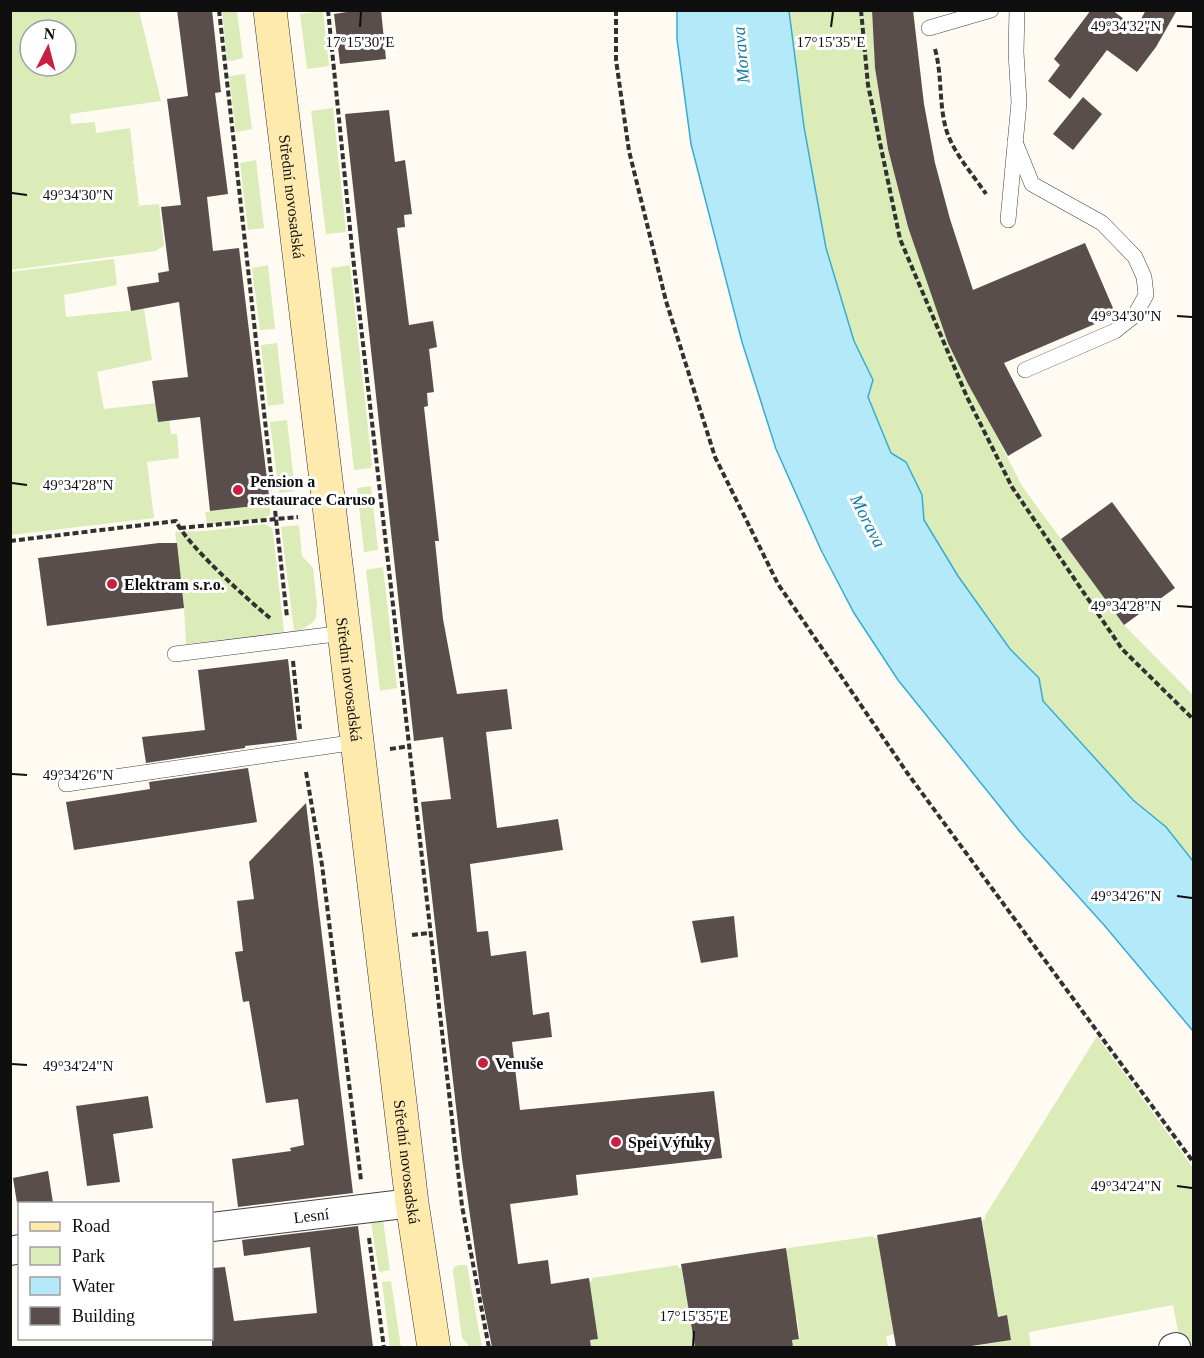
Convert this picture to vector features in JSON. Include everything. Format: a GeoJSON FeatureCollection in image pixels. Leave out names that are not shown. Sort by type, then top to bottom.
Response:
{"type":"FeatureCollection","features":[{"type":"Feature","properties":{"kind":"main road","name":"Střední novosadská"},"geometry":{"type":"LineString","coordinates":[[270,10],[412,1203],[434,1347]]}},
{"type":"Feature","properties":{"kind":"street","name":"Lesní"},"geometry":{"type":"LineString","coordinates":[[213,1227],[412,1203]]}},
{"type":"Feature","properties":{"kind":"lane"},"geometry":{"type":"LineString","coordinates":[[929,27],[991,10]]}},
{"type":"Feature","properties":{"kind":"lane"},"geometry":{"type":"LineString","coordinates":[[1008,220],[1019,102],[1016,52],[1017,10]]}},
{"type":"Feature","properties":{"kind":"lane"},"geometry":{"type":"LineString","coordinates":[[1016,142],[1032,184],[1102,223],[1135,257],[1144,277],[1146,295],[1135,315],[1115,331],[1025,370]]}},
{"type":"Feature","properties":{"kind":"lane"},"geometry":{"type":"LineString","coordinates":[[175,654],[344,633]]}},
{"type":"Feature","properties":{"kind":"lane"},"geometry":{"type":"LineString","coordinates":[[66,784],[357,742]]}},
{"type":"Feature","properties":{"kind":"path"},"geometry":{"type":"LineString","coordinates":[[219,10],[288,628]]}},
{"type":"Feature","properties":{"kind":"path"},"geometry":{"type":"LineString","coordinates":[[328,10],[352,248],[461,1194],[489,1347]]}},
{"type":"Feature","properties":{"kind":"path"},"geometry":{"type":"LineString","coordinates":[[616,10],[616,60],[629,151],[666,301],[715,457],[778,584],[908,774],[1194,1163]]}},
{"type":"Feature","properties":{"kind":"path"},"geometry":{"type":"LineString","coordinates":[[861,10],[868,85],[900,239],[967,397],[1012,487],[1122,650],[1194,720]]}},
{"type":"Feature","properties":{"kind":"path"},"geometry":{"type":"LineString","coordinates":[[929,27],[938,61],[944,124],[949,138],[990,200],[1008,220]]}},
{"type":"Feature","properties":{"kind":"path"},"geometry":{"type":"LineString","coordinates":[[179,528],[298,517]]}},
{"type":"Feature","properties":{"kind":"path"},"geometry":{"type":"LineString","coordinates":[[10,541],[176,521],[179,528],[257,608],[273,621]]}},
{"type":"Feature","properties":{"kind":"path"},"geometry":{"type":"LineString","coordinates":[[292,660],[303,750],[322,865],[384,1347]]}},
{"type":"Feature","properties":{"kind":"green space"},"geometry":{"type":"Polygon","coordinates":[[[11,10],[139,11],[161,101],[70,114],[71,124],[95,122],[96,133],[130,128],[134,161],[132,162],[139,205],[134,206],[159,204],[164,246],[155,251],[11,270],[11,10]]]}},
{"type":"Feature","properties":{"kind":"green space"},"geometry":{"type":"Polygon","coordinates":[[[222,11],[237,11],[243,58],[227,60],[222,11]]]}},
{"type":"Feature","properties":{"kind":"green space"},"geometry":{"type":"Polygon","coordinates":[[[323,11],[329,66],[307,69],[300,14],[323,11]]]}},
{"type":"Feature","properties":{"kind":"green space"},"geometry":{"type":"Polygon","coordinates":[[[789,11],[872,11],[875,68],[888,149],[908,227],[964,372],[1022,486],[1124,625],[1193,695],[1193,861],[1166,827],[1133,800],[1043,701],[1038,678],[1010,649],[958,576],[924,520],[922,495],[891,453],[868,397],[873,380],[854,341],[826,248],[804,127],[789,11]]]}},
{"type":"Feature","properties":{"kind":"green space"},"geometry":{"type":"Polygon","coordinates":[[[245,74],[252,129],[236,132],[229,76],[245,74]]]}},
{"type":"Feature","properties":{"kind":"green space"},"geometry":{"type":"Polygon","coordinates":[[[333,108],[346,232],[326,234],[311,111],[333,108]]]}},
{"type":"Feature","properties":{"kind":"green space"},"geometry":{"type":"Polygon","coordinates":[[[256,160],[264,228],[248,230],[240,163],[256,160]]]}},
{"type":"Feature","properties":{"kind":"green space"},"geometry":{"type":"Polygon","coordinates":[[[114,259],[117,285],[64,295],[66,317],[144,309],[152,360],[97,372],[104,409],[156,403],[169,419],[171,434],[177,434],[179,458],[147,462],[154,518],[11,535],[10,272],[114,259]]]}},
{"type":"Feature","properties":{"kind":"green space"},"geometry":{"type":"Polygon","coordinates":[[[268,265],[275,329],[260,330],[252,268],[268,265]]]}},
{"type":"Feature","properties":{"kind":"green space"},"geometry":{"type":"Polygon","coordinates":[[[350,265],[372,465],[371,468],[354,470],[331,268],[350,265]]]}},
{"type":"Feature","properties":{"kind":"green space"},"geometry":{"type":"Polygon","coordinates":[[[277,343],[284,404],[268,406],[261,345],[277,343]]]}},
{"type":"Feature","properties":{"kind":"green space"},"geometry":{"type":"Polygon","coordinates":[[[287,420],[295,491],[279,493],[270,422],[287,420]]]}},
{"type":"Feature","properties":{"kind":"green space"},"geometry":{"type":"Polygon","coordinates":[[[371,486],[378,550],[364,552],[357,488],[371,486]]]}},
{"type":"Feature","properties":{"kind":"green space"},"geometry":{"type":"Polygon","coordinates":[[[270,504],[270,515],[262,519],[207,525],[205,512],[270,504]]]}},
{"type":"Feature","properties":{"kind":"green space"},"geometry":{"type":"Polygon","coordinates":[[[265,524],[272,528],[273,532],[284,632],[186,644],[175,532],[265,524]]]}},
{"type":"Feature","properties":{"kind":"green space"},"geometry":{"type":"Polygon","coordinates":[[[299,525],[302,556],[313,568],[317,604],[316,617],[313,622],[303,629],[294,631],[281,527],[299,525]]]}},
{"type":"Feature","properties":{"kind":"green space"},"geometry":{"type":"Polygon","coordinates":[[[383,567],[397,688],[380,691],[366,570],[383,567]]]}},
{"type":"Feature","properties":{"kind":"green space"},"geometry":{"type":"Polygon","coordinates":[[[1097,1036],[1193,1168],[1193,1347],[1181,1347],[1173,1305],[1029,1332],[1031,1347],[965,1348],[1011,1340],[1007,1315],[990,1318],[996,1304],[993,1284],[984,1285],[989,1272],[989,1261],[977,1240],[985,1238],[982,1220],[985,1219],[1097,1036]]]}},
{"type":"Feature","properties":{"kind":"green space"},"geometry":{"type":"Polygon","coordinates":[[[383,1220],[390,1270],[379,1272],[371,1222],[383,1220]]]}},
{"type":"Feature","properties":{"kind":"green space"},"geometry":{"type":"Polygon","coordinates":[[[873,1236],[877,1238],[902,1333],[886,1336],[888,1347],[793,1347],[792,1340],[800,1338],[797,1318],[789,1318],[786,1307],[794,1305],[785,1251],[788,1248],[873,1236]]]}},
{"type":"Feature","properties":{"kind":"green space"},"geometry":{"type":"Polygon","coordinates":[[[467,1265],[482,1347],[468,1347],[462,1338],[453,1272],[454,1267],[467,1265]]]}},
{"type":"Feature","properties":{"kind":"green space"},"geometry":{"type":"Polygon","coordinates":[[[678,1265],[678,1268],[681,1268],[685,1290],[694,1289],[688,1308],[692,1323],[701,1334],[693,1336],[695,1347],[591,1347],[590,1340],[598,1339],[588,1281],[592,1281],[592,1278],[678,1265]]]}},
{"type":"Feature","properties":{"kind":"green space"},"geometry":{"type":"Polygon","coordinates":[[[391,1281],[401,1347],[390,1347],[382,1282],[391,1281]]]}},
{"type":"Feature","properties":{"kind":"water","name":"Morava"},"geometry":{"type":"Polygon","coordinates":[[[677,11],[789,11],[804,127],[826,248],[854,341],[873,380],[868,397],[891,453],[906,462],[922,495],[924,520],[958,576],[1010,649],[1039,678],[1043,701],[1133,800],[1166,827],[1193,861],[1193,1031],[1104,925],[1021,833],[898,680],[854,613],[821,550],[776,449],[742,342],[691,144],[677,39],[677,11]]]}},
{"type":"Feature","properties":{"kind":"building"},"geometry":{"type":"Polygon","coordinates":[[[177,10],[212,10],[221,92],[215,93],[228,194],[207,197],[213,251],[239,248],[270,504],[210,511],[200,417],[158,422],[152,381],[188,377],[179,302],[131,311],[127,287],[159,282],[158,273],[169,271],[161,207],[181,205],[167,99],[188,96],[177,10]]]}},
{"type":"Feature","properties":{"kind":"building"},"geometry":{"type":"Polygon","coordinates":[[[381,10],[386,59],[340,64],[334,14],[381,10]]]}},
{"type":"Feature","properties":{"kind":"building"},"geometry":{"type":"Polygon","coordinates":[[[872,10],[913,10],[924,104],[935,163],[973,290],[1085,243],[1116,315],[1004,363],[1042,436],[1008,456],[948,343],[908,227],[888,149],[875,68],[872,10]]]}},
{"type":"Feature","properties":{"kind":"building"},"geometry":{"type":"Polygon","coordinates":[[[1091,10],[1112,10],[1136,28],[1146,10],[1177,10],[1156,47],[1137,72],[1107,50],[1070,99],[1048,81],[1060,65],[1054,59],[1091,10]]]}},
{"type":"Feature","properties":{"kind":"building"},"geometry":{"type":"Polygon","coordinates":[[[1083,97],[1102,114],[1073,150],[1053,134],[1083,97]]]}},
{"type":"Feature","properties":{"kind":"building"},"geometry":{"type":"Polygon","coordinates":[[[389,110],[395,162],[405,160],[412,214],[404,215],[405,227],[397,228],[409,325],[433,321],[437,347],[429,349],[434,392],[427,393],[428,406],[424,407],[439,541],[435,541],[443,619],[457,694],[507,689],[512,729],[486,732],[497,828],[558,819],[563,850],[470,864],[477,932],[488,931],[491,956],[526,951],[533,1015],[549,1012],[552,1037],[512,1042],[520,1110],[714,1091],[722,1158],[576,1175],[578,1195],[510,1204],[518,1264],[548,1260],[551,1284],[589,1278],[598,1339],[590,1340],[591,1347],[492,1347],[481,1293],[462,1159],[421,802],[451,799],[443,737],[414,741],[345,114],[389,110]]]}},
{"type":"Feature","properties":{"kind":"building"},"geometry":{"type":"Polygon","coordinates":[[[1112,502],[1175,588],[1124,625],[1061,539],[1112,502]]]}},
{"type":"Feature","properties":{"kind":"building","name":"Elektram s.r.o."},"geometry":{"type":"Polygon","coordinates":[[[159,543],[177,543],[184,608],[47,626],[38,558],[159,543]]]}},
{"type":"Feature","properties":{"kind":"building"},"geometry":{"type":"Polygon","coordinates":[[[288,659],[297,740],[245,746],[245,748],[146,763],[142,737],[205,730],[198,670],[288,659]]]}},
{"type":"Feature","properties":{"kind":"building"},"geometry":{"type":"Polygon","coordinates":[[[248,768],[257,822],[74,850],[66,802],[150,789],[149,782],[248,768]]]}},
{"type":"Feature","properties":{"kind":"building"},"geometry":{"type":"Polygon","coordinates":[[[306,803],[353,1193],[238,1207],[232,1159],[291,1151],[290,1148],[304,1145],[298,1099],[266,1103],[249,1001],[243,1002],[235,952],[243,951],[237,901],[254,899],[249,862],[306,803]]]}},
{"type":"Feature","properties":{"kind":"building"},"geometry":{"type":"Polygon","coordinates":[[[734,916],[738,957],[701,963],[692,921],[734,916]]]}},
{"type":"Feature","properties":{"kind":"building"},"geometry":{"type":"Polygon","coordinates":[[[148,1096],[153,1128],[113,1134],[120,1182],[87,1186],[76,1106],[148,1096]]]}},
{"type":"Feature","properties":{"kind":"building"},"geometry":{"type":"Polygon","coordinates":[[[48,1171],[53,1202],[17,1203],[13,1178],[48,1171]]]}},
{"type":"Feature","properties":{"kind":"building"},"geometry":{"type":"Polygon","coordinates":[[[981,1217],[998,1317],[1007,1315],[1011,1340],[965,1347],[896,1347],[877,1235],[981,1217]]]}},
{"type":"Feature","properties":{"kind":"building"},"geometry":{"type":"Polygon","coordinates":[[[358,1226],[373,1347],[212,1347],[213,1268],[225,1267],[234,1321],[317,1313],[310,1247],[244,1256],[242,1240],[358,1226]]]}},
{"type":"Feature","properties":{"kind":"building"},"geometry":{"type":"Polygon","coordinates":[[[786,1248],[799,1339],[792,1340],[793,1347],[695,1347],[681,1264],[786,1248]]]}},
{"type":"Feature","properties":{"kind":"place","name":"Pension a restaurace Caruso"},"geometry":{"type":"Point","coordinates":[238,490]}},
{"type":"Feature","properties":{"kind":"place","name":"Elektram s.r.o."},"geometry":{"type":"Point","coordinates":[112,584]}},
{"type":"Feature","properties":{"kind":"place","name":"Venuše"},"geometry":{"type":"Point","coordinates":[483,1063]}},
{"type":"Feature","properties":{"kind":"place","name":"Spei Výfuky"},"geometry":{"type":"Point","coordinates":[616,1142]}}]}
